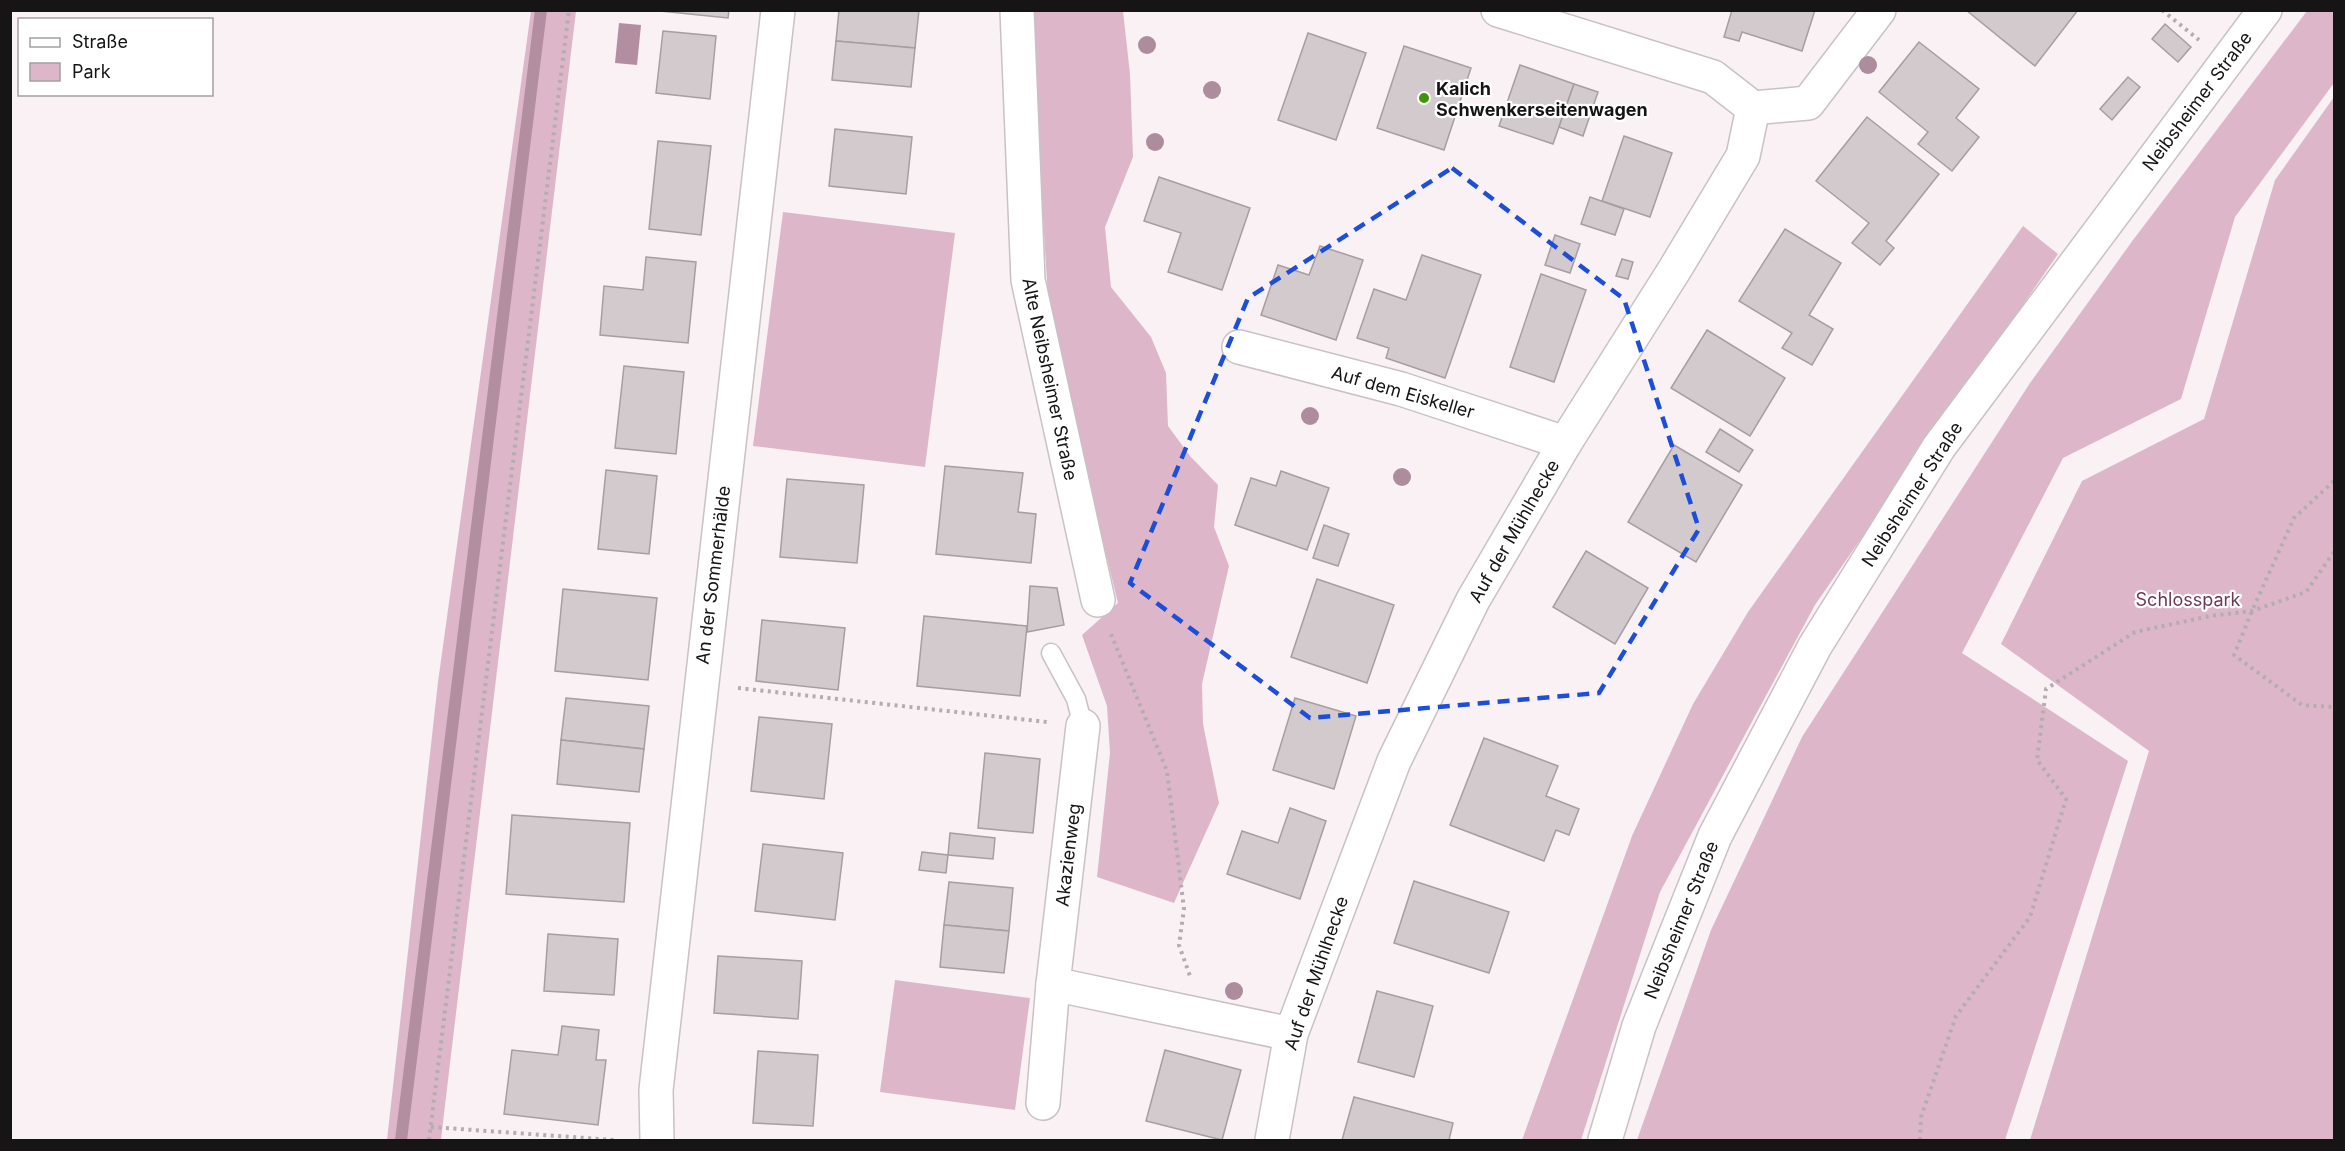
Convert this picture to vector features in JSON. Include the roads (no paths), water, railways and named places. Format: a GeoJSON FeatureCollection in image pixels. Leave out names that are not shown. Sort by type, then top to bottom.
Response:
{"type":"FeatureCollection","features":[{"type":"Feature","properties":{"kind":"street","name":"An der Sommerhälde"},"geometry":{"type":"LineString","coordinates":[[657,1140],[656,1090],[778,10]]}},
{"type":"Feature","properties":{"kind":"street","name":"Alte Neibsheimer Straße"},"geometry":{"type":"LineString","coordinates":[[1017,10],[1028,280],[1098,600]]}},
{"type":"Feature","properties":{"kind":"street"},"geometry":{"type":"LineString","coordinates":[[1498,10],[1713,77],[1753,108],[1808,103],[1878,10]]}},
{"type":"Feature","properties":{"kind":"street","name":"Neibsheimer Straße"},"geometry":{"type":"LineString","coordinates":[[1605,1140],[1639,1026],[1715,836],[1815,646],[1939,447],[2265,10]]}},
{"type":"Feature","properties":{"kind":"street","name":"Auf der Mühlhecke"},"geometry":{"type":"LineString","coordinates":[[1272,1140],[1291,1034],[1395,760],[1473,600],[1565,443],[1743,156],[1753,108]]}},
{"type":"Feature","properties":{"kind":"street","name":"Auf dem Eiskeller"},"geometry":{"type":"LineString","coordinates":[[1239,347],[1401,389],[1565,443]]}},
{"type":"Feature","properties":{"kind":"street","name":"Akazienweg"},"geometry":{"type":"LineString","coordinates":[[1043,1103],[1053,984],[1083,726]]}},
{"type":"Feature","properties":{"kind":"street"},"geometry":{"type":"LineString","coordinates":[[1053,984],[1291,1034]]}},
{"type":"Feature","properties":{"kind":"lane"},"geometry":{"type":"LineString","coordinates":[[1051,653],[1076,699],[1083,726]]}},
{"type":"Feature","properties":{"kind":"waterway"},"geometry":{"type":"LineString","coordinates":[[401,1140],[541,10]]}},
{"type":"Feature","properties":{"kind":"place","name":"Kalich Schwenkerseitenwagen"},"geometry":{"type":"Point","coordinates":[1424,98]}},
{"type":"Feature","properties":{"kind":"park label","name":"Schlosspark"},"geometry":{"type":"Point","coordinates":[2188,599]}}]}
